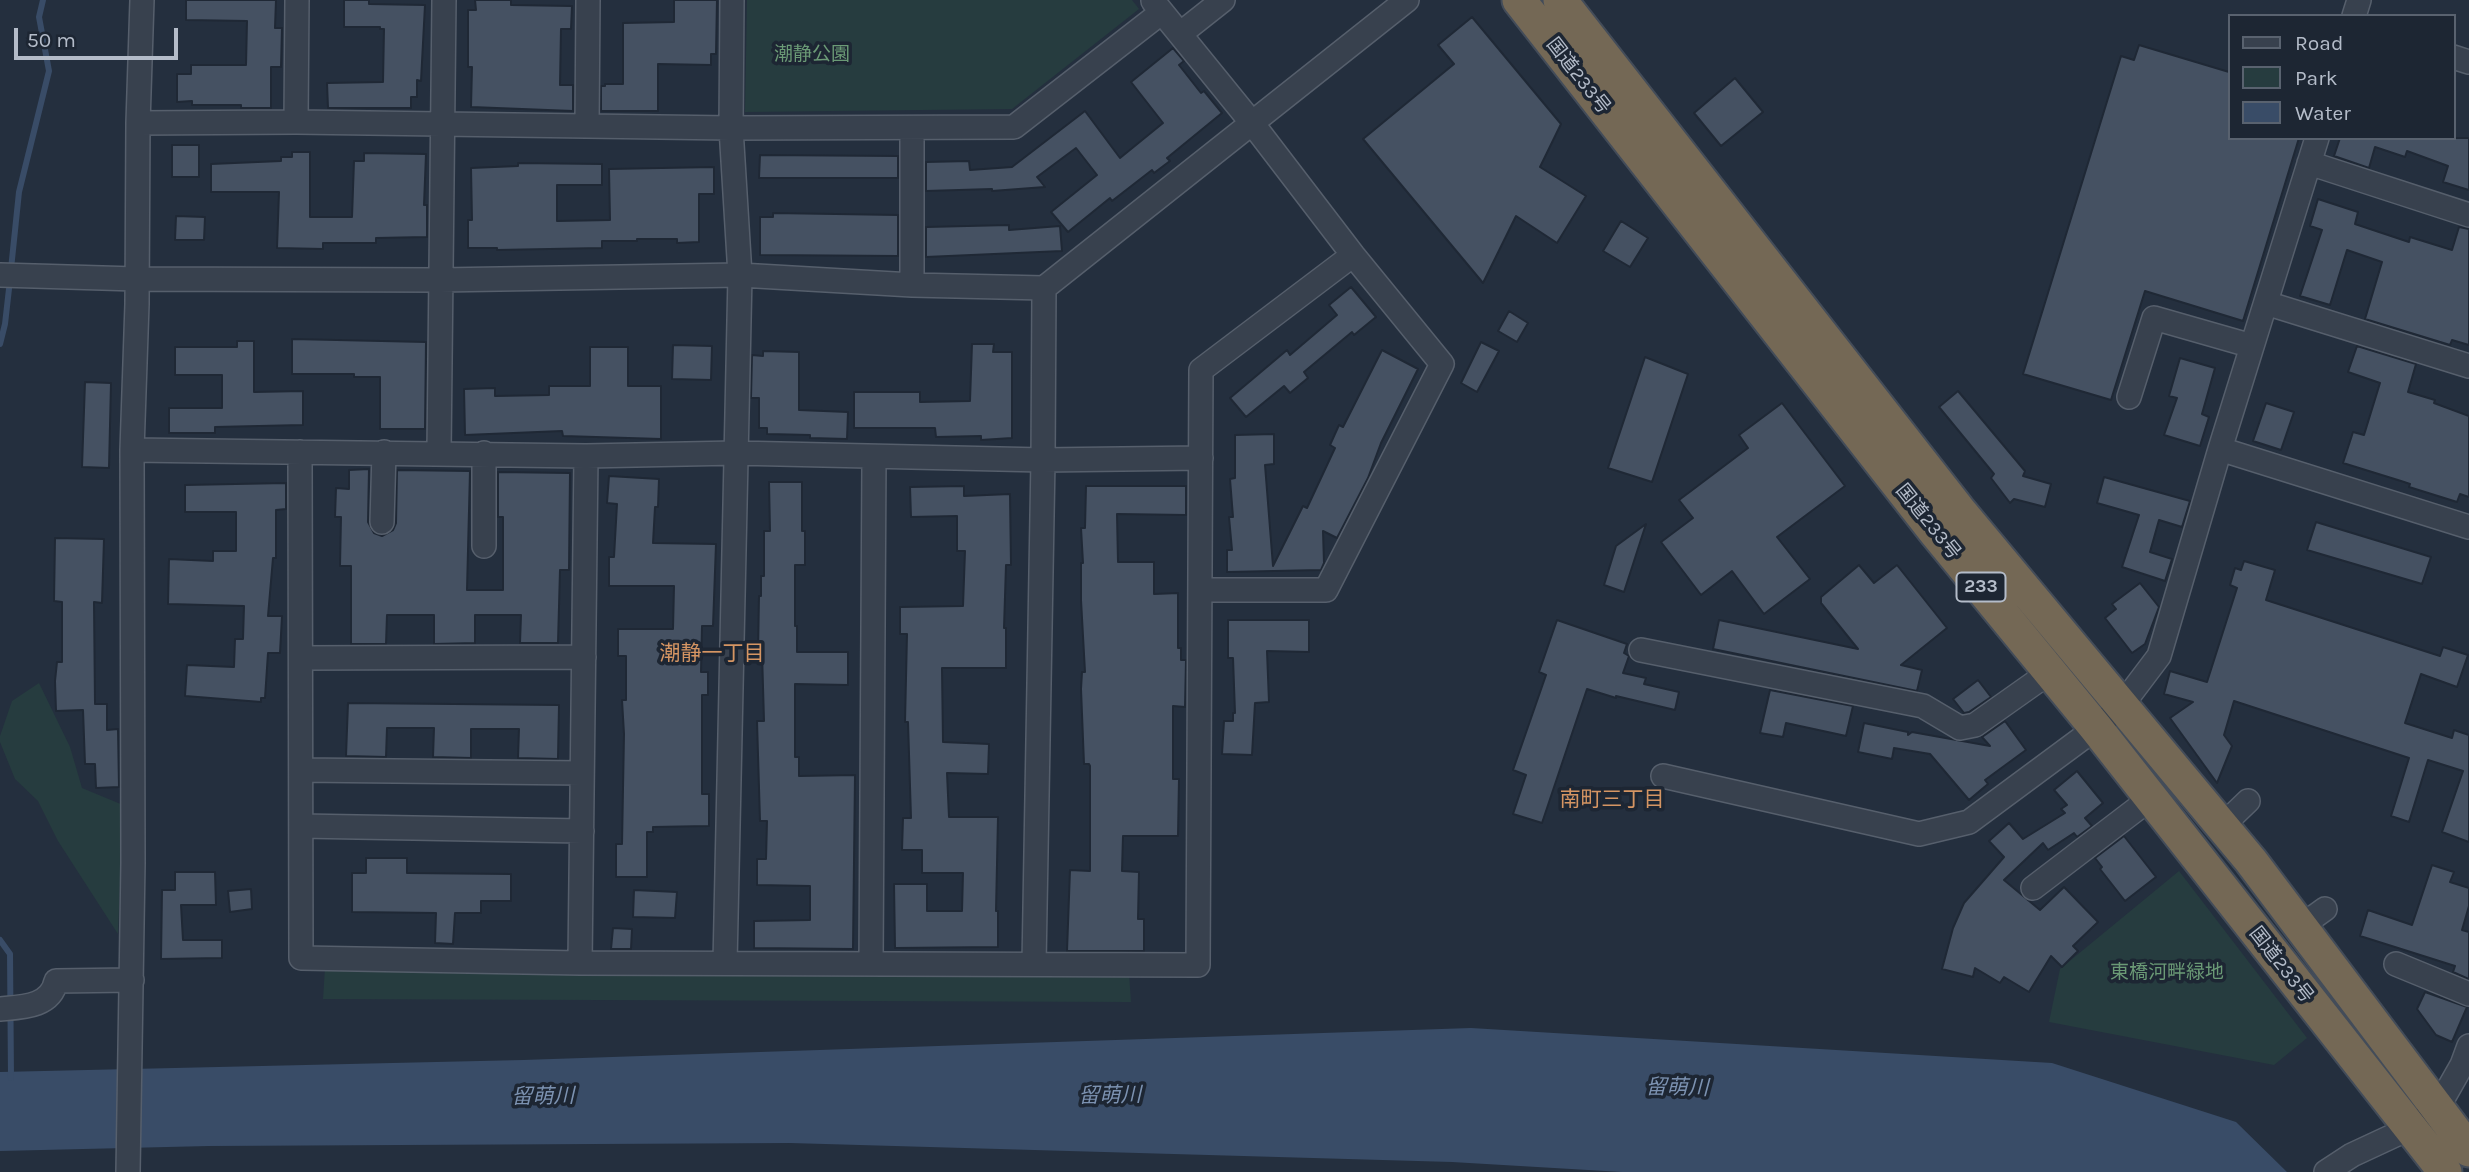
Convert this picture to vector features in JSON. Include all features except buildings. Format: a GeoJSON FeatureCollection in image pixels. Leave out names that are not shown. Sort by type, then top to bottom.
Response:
{"type":"FeatureCollection","features":[{"type":"Feature","properties":{"kind":"highway","name":"国道233号"},"geometry":{"type":"LineString","coordinates":[[1519,0],[1936,533],[2096,728],[2445,1172]]}},
{"type":"Feature","properties":{"kind":"highway","name":"国道233号"},"geometry":{"type":"LineString","coordinates":[[1560,0],[1958,509],[2222,826],[2313,918],[2437,1109],[2469,1150]]}},
{"type":"Feature","properties":{"kind":"street"},"geometry":{"type":"LineString","coordinates":[[128,1172],[132,990],[132,450],[142,0]]}},
{"type":"Feature","properties":{"kind":"street"},"geometry":{"type":"LineString","coordinates":[[296,122],[297,0]]}},
{"type":"Feature","properties":{"kind":"street"},"geometry":{"type":"LineString","coordinates":[[439,452],[444,0]]}},
{"type":"Feature","properties":{"kind":"street"},"geometry":{"type":"LineString","coordinates":[[587,126],[589,0]]}},
{"type":"Feature","properties":{"kind":"street"},"geometry":{"type":"LineString","coordinates":[[724,963],[740,275],[731,128],[732,0]]}},
{"type":"Feature","properties":{"kind":"street"},"geometry":{"type":"LineString","coordinates":[[1180,34],[1223,0]]}},
{"type":"Feature","properties":{"kind":"street"},"geometry":{"type":"LineString","coordinates":[[0,275],[136,279],[440,280],[740,275],[912,285],[1044,288],[1407,0]]}},
{"type":"Feature","properties":{"kind":"street"},"geometry":{"type":"LineString","coordinates":[[138,123],[296,122],[731,128],[1014,127],[1157,6],[1442,364],[1326,590],[1201,590]]}},
{"type":"Feature","properties":{"kind":"street"},"geometry":{"type":"LineString","coordinates":[[912,128],[912,285]]}},
{"type":"Feature","properties":{"kind":"street"},"geometry":{"type":"LineString","coordinates":[[1663,776],[1919,834],[1969,822],[2096,728],[2122,705],[2159,656],[2316,140]]}},
{"type":"Feature","properties":{"kind":"street"},"geometry":{"type":"LineString","coordinates":[[2309,163],[2469,215]]}},
{"type":"Feature","properties":{"kind":"street"},"geometry":{"type":"LineString","coordinates":[[300,452],[301,958],[580,963],[1198,965],[1201,370],[1353,255]]}},
{"type":"Feature","properties":{"kind":"street"},"geometry":{"type":"LineString","coordinates":[[1034,964],[1044,288]]}},
{"type":"Feature","properties":{"kind":"street"},"geometry":{"type":"LineString","coordinates":[[2266,303],[2469,366]]}},
{"type":"Feature","properties":{"kind":"street"},"geometry":{"type":"LineString","coordinates":[[2129,397],[2154,318],[2252,346]]}},
{"type":"Feature","properties":{"kind":"street"},"geometry":{"type":"LineString","coordinates":[[2220,449],[2469,527]]}},
{"type":"Feature","properties":{"kind":"street"},"geometry":{"type":"LineString","coordinates":[[132,450],[586,456],[736,453],[1043,460],[1201,458]]}},
{"type":"Feature","properties":{"kind":"street"},"geometry":{"type":"LineString","coordinates":[[382,522],[384,452]]}},
{"type":"Feature","properties":{"kind":"street"},"geometry":{"type":"LineString","coordinates":[[484,453],[485,546]]}},
{"type":"Feature","properties":{"kind":"street"},"geometry":{"type":"LineString","coordinates":[[580,963],[586,456]]}},
{"type":"Feature","properties":{"kind":"street"},"geometry":{"type":"LineString","coordinates":[[871,964],[874,458]]}},
{"type":"Feature","properties":{"kind":"street"},"geometry":{"type":"LineString","coordinates":[[1641,650],[1923,706],[1960,728],[1975,725],[2050,672]]}},
{"type":"Feature","properties":{"kind":"street"},"geometry":{"type":"LineString","coordinates":[[301,658],[584,657]]}},
{"type":"Feature","properties":{"kind":"street"},"geometry":{"type":"LineString","coordinates":[[301,770],[582,774]]}},
{"type":"Feature","properties":{"kind":"street"},"geometry":{"type":"LineString","coordinates":[[2033,888],[2151,798]]}},
{"type":"Feature","properties":{"kind":"street"},"geometry":{"type":"LineString","coordinates":[[2222,826],[2248,801]]}},
{"type":"Feature","properties":{"kind":"street"},"geometry":{"type":"LineString","coordinates":[[301,826],[582,831]]}},
{"type":"Feature","properties":{"kind":"street"},"geometry":{"type":"LineString","coordinates":[[2396,964],[2469,994]]}},
{"type":"Feature","properties":{"kind":"street"},"geometry":{"type":"LineString","coordinates":[[0,1009],[40,1003],[54,990],[56,981],[132,990]]}},
{"type":"Feature","properties":{"kind":"street"},"geometry":{"type":"LineString","coordinates":[[2326,1172],[2352,1155],[2410,1128],[2437,1109],[2462,1065],[2469,1046]]}},
{"type":"Feature","properties":{"kind":"green space","name":"潮静公園"},"geometry":{"type":"Polygon","coordinates":[[[747,0],[1132,0],[1139,9],[1012,109],[745,112],[747,0]]]}},
{"type":"Feature","properties":{"kind":"green space"},"geometry":{"type":"Polygon","coordinates":[[[39,683],[70,747],[82,788],[123,805],[118,934],[58,841],[38,801],[15,779],[0,742],[12,701],[39,683]]]}},
{"type":"Feature","properties":{"kind":"green space","name":"東橋河畔緑地"},"geometry":{"type":"Polygon","coordinates":[[[2179,871],[2307,1038],[2274,1065],[2049,1022],[2060,969],[2179,871]]]}},
{"type":"Feature","properties":{"kind":"green space"},"geometry":{"type":"Polygon","coordinates":[[[325,968],[1129,973],[1131,1002],[323,999],[325,968]]]}},
{"type":"Feature","properties":{"kind":"water","name":"留萌川"},"geometry":{"type":"Polygon","coordinates":[[[1471,1028],[2052,1063],[2236,1122],[2287,1172],[1622,1172],[1452,1162],[790,1143],[209,1146],[0,1151],[0,1072],[523,1060],[1471,1028]]]}},
{"type":"Feature","properties":{"kind":"waterway"},"geometry":{"type":"LineString","coordinates":[[11,269],[19,192],[49,71],[39,17],[43,0]]}},
{"type":"Feature","properties":{"kind":"waterway"},"geometry":{"type":"LineString","coordinates":[[0,344],[10,280]]}},
{"type":"Feature","properties":{"kind":"waterway"},"geometry":{"type":"LineString","coordinates":[[0,940],[10,954],[11,1078]]}},
{"type":"Feature","properties":{"kind":"district","name":"潮静一丁目"},"geometry":{"type":"Point","coordinates":[712,654]}},
{"type":"Feature","properties":{"kind":"district","name":"南町三丁目"},"geometry":{"type":"Point","coordinates":[1612,800]}}]}
